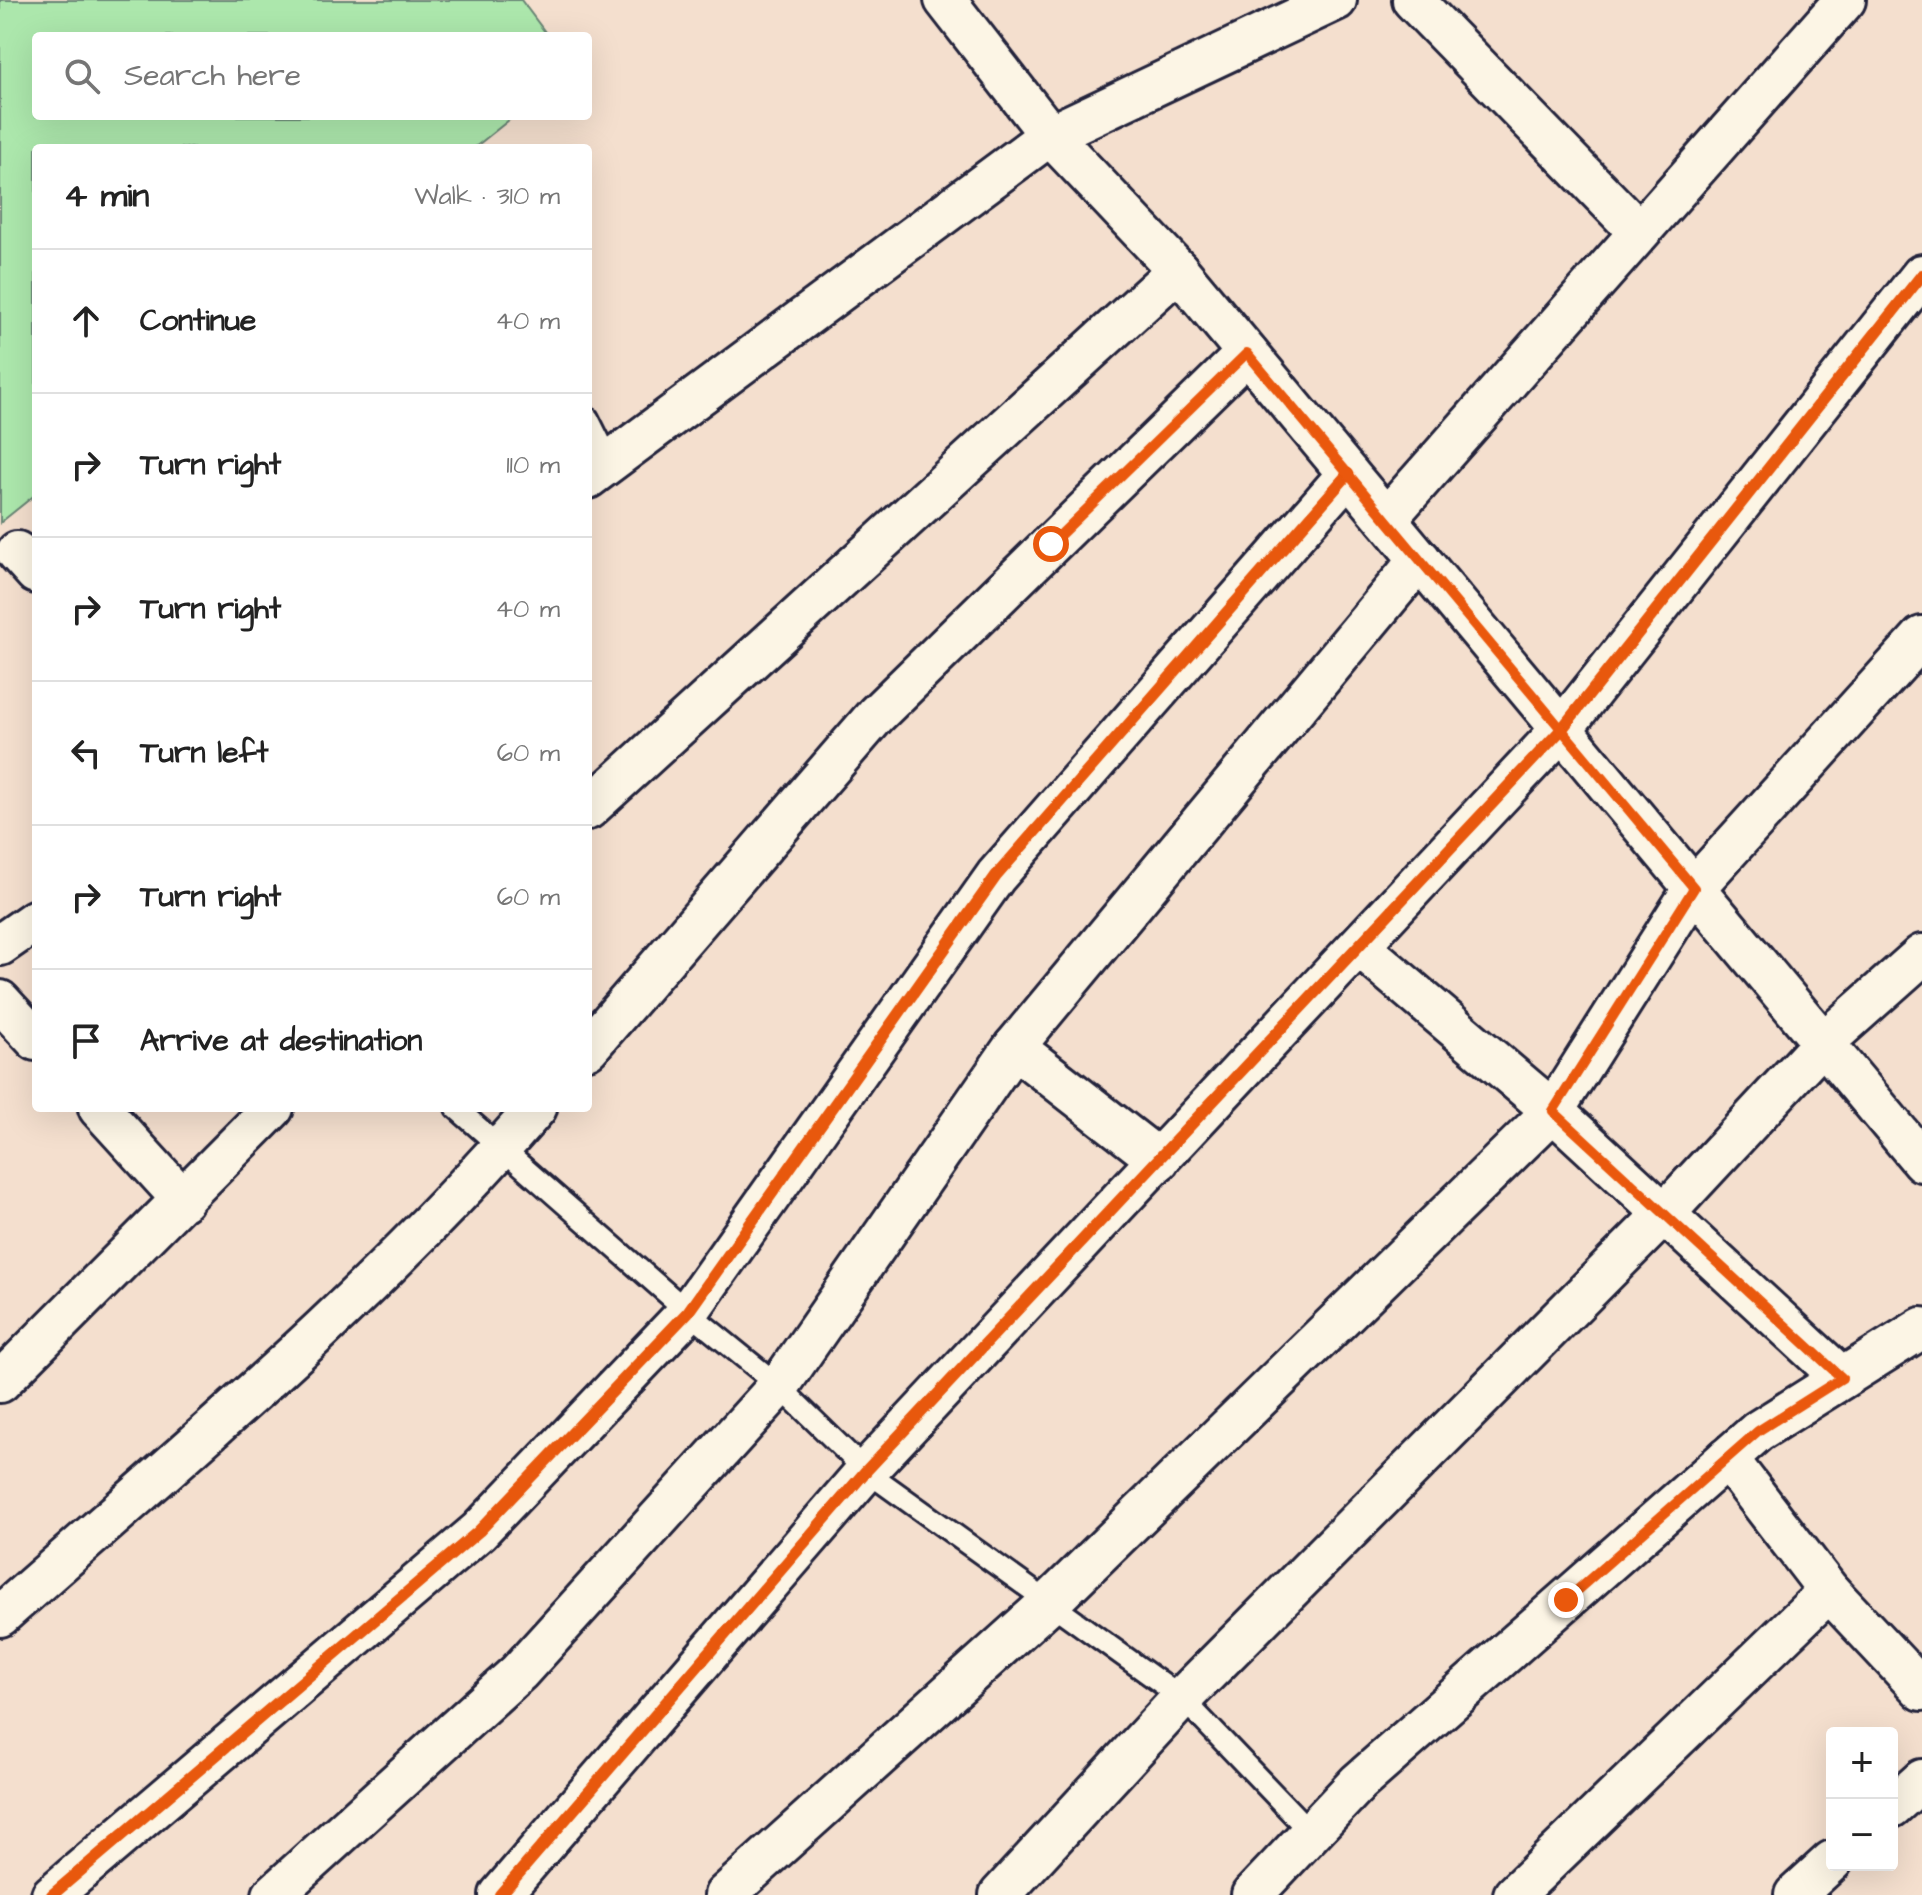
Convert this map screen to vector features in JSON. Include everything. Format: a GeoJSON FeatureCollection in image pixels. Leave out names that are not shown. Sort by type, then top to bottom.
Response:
{"type":"FeatureCollection","features":[{"type":"Feature","properties":{"kind":"street"},"geometry":{"type":"LineString","coordinates":[[945,0],[1050,135],[1178,270],[1922,1161]]}},
{"type":"Feature","properties":{"kind":"street"},"geometry":{"type":"LineString","coordinates":[[598,469],[1050,135],[1336,0]]}},
{"type":"Feature","properties":{"kind":"street"},"geometry":{"type":"LineString","coordinates":[[1413,0],[1639,232]]}},
{"type":"Feature","properties":{"kind":"street"},"geometry":{"type":"LineString","coordinates":[[1386,519],[1845,0]]}},
{"type":"Feature","properties":{"kind":"street"},"geometry":{"type":"LineString","coordinates":[[592,805],[1178,270]]}},
{"type":"Feature","properties":{"kind":"street"},"geometry":{"type":"LineString","coordinates":[[500,1895],[866,1471],[1561,730],[1922,275]]}},
{"type":"Feature","properties":{"kind":"street"},"geometry":{"type":"LineString","coordinates":[[592,1043],[876,715],[1247,353]]}},
{"type":"Feature","properties":{"kind":"street"},"geometry":{"type":"LineString","coordinates":[[52,1895],[479,1531],[688,1312],[996,876],[1348,474]]}},
{"type":"Feature","properties":{"kind":"street"},"geometry":{"type":"LineString","coordinates":[[273,1895],[519,1672],[779,1386],[1014,1047],[1420,559]]}},
{"type":"Feature","properties":{"kind":"street"},"geometry":{"type":"LineString","coordinates":[[725,1895],[1048,1604],[1553,1111],[1694,888],[1922,637]]}},
{"type":"Feature","properties":{"kind":"street"},"geometry":{"type":"LineString","coordinates":[[0,945],[32,923]]}},
{"type":"Feature","properties":{"kind":"street"},"geometry":{"type":"LineString","coordinates":[[1360,947],[1553,1111],[1842,1378]]}},
{"type":"Feature","properties":{"kind":"street"},"geometry":{"type":"LineString","coordinates":[[1000,1895],[1182,1698],[1664,1214],[1823,1043],[1922,955]]}},
{"type":"Feature","properties":{"kind":"street"},"geometry":{"type":"LineString","coordinates":[[0,1001],[32,1036]]}},
{"type":"Feature","properties":{"kind":"street"},"geometry":{"type":"LineString","coordinates":[[1014,1047],[1159,1160]]}},
{"type":"Feature","properties":{"kind":"street"},"geometry":{"type":"LineString","coordinates":[[103,1112],[183,1200]]}},
{"type":"Feature","properties":{"kind":"street"},"geometry":{"type":"LineString","coordinates":[[0,1382],[269,1112]]}},
{"type":"Feature","properties":{"kind":"street"},"geometry":{"type":"LineString","coordinates":[[0,1616],[317,1336],[502,1148],[533,1112]]}},
{"type":"Feature","properties":{"kind":"street"},"geometry":{"type":"LineString","coordinates":[[1252,1895],[1358,1783],[1758,1431],[1922,1328]]}},
{"type":"Feature","properties":{"kind":"street"},"geometry":{"type":"LineString","coordinates":[[1727,1458],[1829,1591],[1922,1690]]}},
{"type":"Feature","properties":{"kind":"street"},"geometry":{"type":"LineString","coordinates":[[1514,1895],[1829,1591]]}},
{"type":"Feature","properties":{"kind":"street"},"geometry":{"type":"LineString","coordinates":[[1898,1802],[1922,1780]]}},
{"type":"Feature","properties":{"kind":"street"},"geometry":{"type":"LineString","coordinates":[[1795,1895],[1826,1867]]}},
{"type":"Feature","properties":{"kind":"lane"},"geometry":{"type":"LineString","coordinates":[[592,438],[598,469]]}},
{"type":"Feature","properties":{"kind":"lane"},"geometry":{"type":"LineString","coordinates":[[461,1112],[688,1312],[779,1386],[866,1471],[1182,1698],[1311,1833]]}},
{"type":"Feature","properties":{"kind":"green space"},"geometry":{"type":"Polygon","coordinates":[[[0,0],[521,0],[545,32],[32,32],[32,120],[509,120],[479,144],[32,144],[32,497],[0,523],[0,0]]]}},
{"type":"Feature","properties":{"kind":"cycle path"},"geometry":{"type":"LineString","coordinates":[[500,1895],[866,1471],[1561,730],[1922,275]]}},
{"type":"Feature","properties":{"kind":"cycle path"},"geometry":{"type":"LineString","coordinates":[[52,1895],[479,1531],[688,1312],[996,876],[1348,474]]}},
{"type":"Feature","properties":{"kind":"route"},"geometry":{"type":"LineString","coordinates":[[1051,544],[1247,353],[1694,888],[1553,1111],[1842,1378],[1758,1431],[1566,1600]]}}]}
